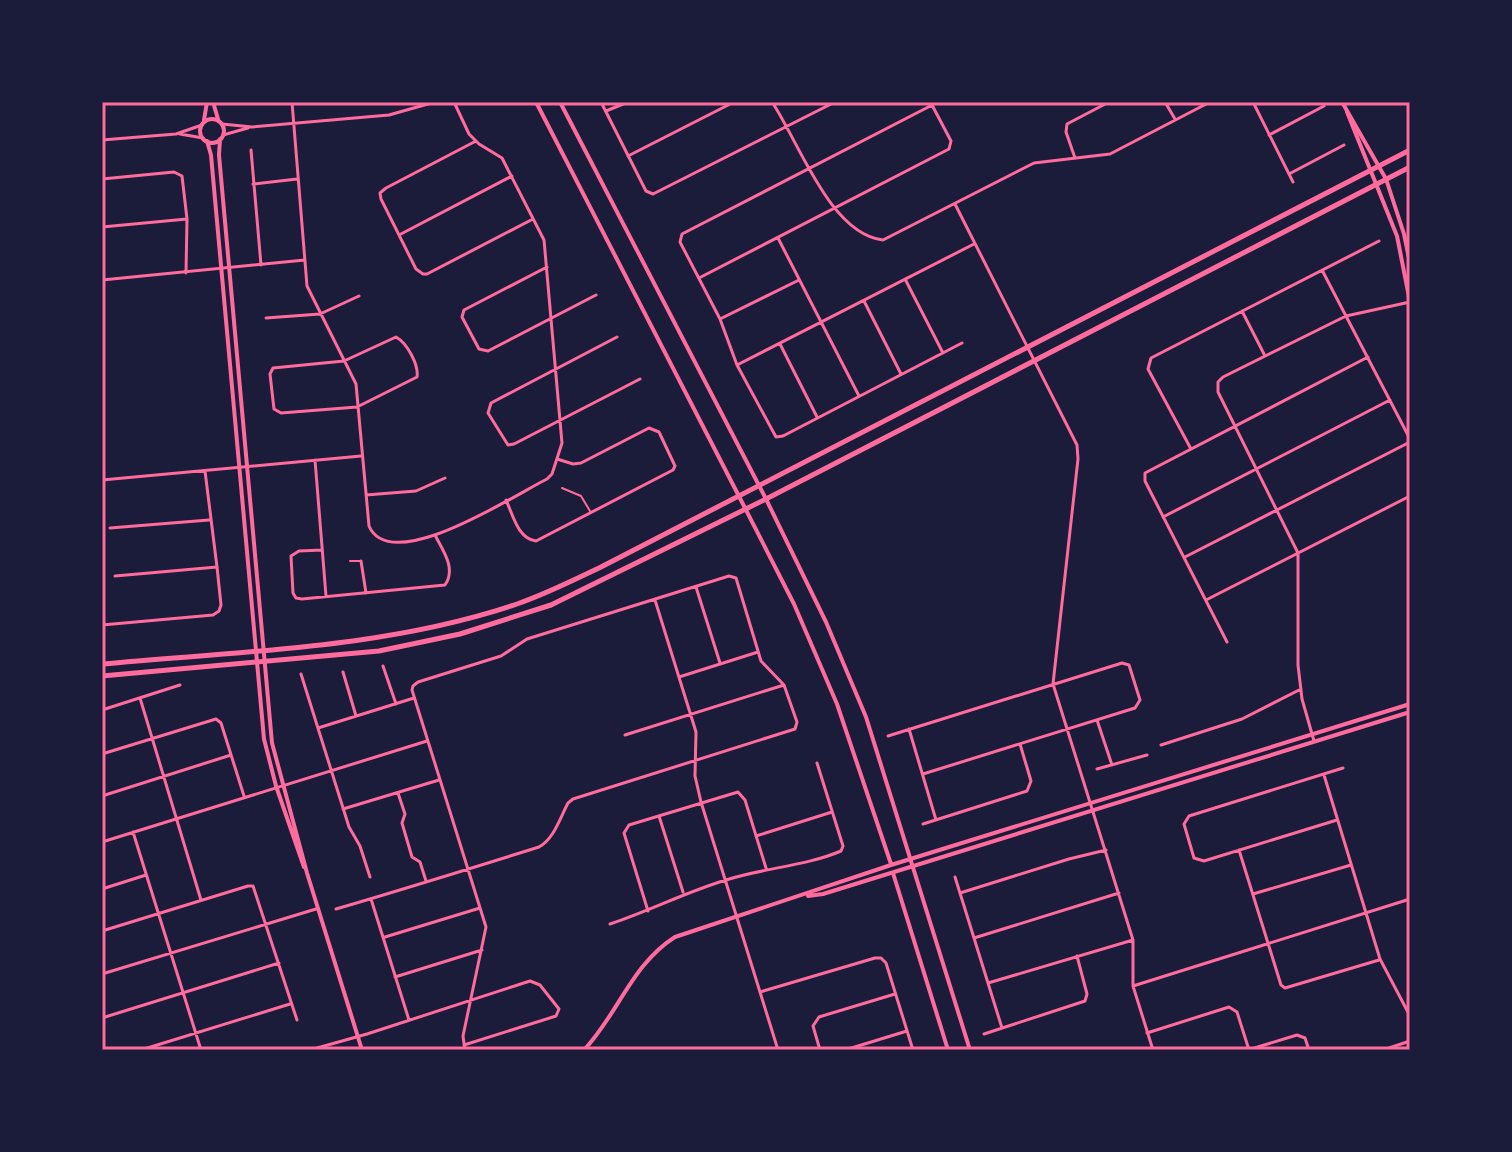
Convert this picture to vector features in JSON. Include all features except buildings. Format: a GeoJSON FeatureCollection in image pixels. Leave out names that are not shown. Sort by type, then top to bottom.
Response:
{"type":"FeatureCollection","features":[{"type":"Feature","properties":{"kind":"main road"},"geometry":{"type":"LineString","coordinates":[[102,664],[398,635],[519,603],[589,572],[739,496],[1410,150]]}},
{"type":"Feature","properties":{"kind":"main road"},"geometry":{"type":"LineString","coordinates":[[102,676],[354,654],[407,646],[522,616],[583,590],[766,499],[1410,167]]}},
{"type":"Feature","properties":{"kind":"street"},"geometry":{"type":"LineString","coordinates":[[207,102],[200,132],[211,155],[264,739],[276,786],[307,873]]}},
{"type":"Feature","properties":{"kind":"street"},"geometry":{"type":"LineString","coordinates":[[213,102],[222,137],[219,150],[272,743],[317,908],[362,1050]]}},
{"type":"Feature","properties":{"kind":"street"},"geometry":{"type":"LineString","coordinates":[[292,102],[310,295],[356,384],[369,526],[379,539],[391,542],[436,537],[547,479],[552,474],[562,443],[545,245],[502,158],[469,134],[454,102]]}},
{"type":"Feature","properties":{"kind":"street"},"geometry":{"type":"LineString","coordinates":[[176,134],[214,142],[252,127],[389,115],[435,102]]}},
{"type":"Feature","properties":{"kind":"street"},"geometry":{"type":"LineString","coordinates":[[536,102],[794,604],[837,704],[948,1050]]}},
{"type":"Feature","properties":{"kind":"street"},"geometry":{"type":"LineString","coordinates":[[560,102],[766,499],[848,669],[866,717],[970,1050]]}},
{"type":"Feature","properties":{"kind":"street"},"geometry":{"type":"LineString","coordinates":[[601,102],[646,191],[656,194],[835,102]]}},
{"type":"Feature","properties":{"kind":"street"},"geometry":{"type":"LineString","coordinates":[[606,111],[628,102]]}},
{"type":"Feature","properties":{"kind":"street"},"geometry":{"type":"LineString","coordinates":[[628,156],[734,102]]}},
{"type":"Feature","properties":{"kind":"street"},"geometry":{"type":"LineString","coordinates":[[772,102],[833,209],[870,237],[883,240],[1034,163],[1110,154],[1210,102]]}},
{"type":"Feature","properties":{"kind":"street"},"geometry":{"type":"LineString","coordinates":[[938,102],[682,234],[680,242],[720,319],[737,365],[773,435],[783,436],[962,343]]}},
{"type":"Feature","properties":{"kind":"street"},"geometry":{"type":"LineString","coordinates":[[1075,158],[1066,132],[1067,124],[1109,102]]}},
{"type":"Feature","properties":{"kind":"street"},"geometry":{"type":"LineString","coordinates":[[1165,102],[1175,119]]}},
{"type":"Feature","properties":{"kind":"street"},"geometry":{"type":"LineString","coordinates":[[1253,102],[1293,182]]}},
{"type":"Feature","properties":{"kind":"street"},"geometry":{"type":"LineString","coordinates":[[1342,102],[1386,179],[1410,263]]}},
{"type":"Feature","properties":{"kind":"street"},"geometry":{"type":"LineString","coordinates":[[699,278],[949,149],[951,141],[932,105]]}},
{"type":"Feature","properties":{"kind":"street"},"geometry":{"type":"LineString","coordinates":[[1269,135],[1324,106]]}},
{"type":"Feature","properties":{"kind":"street"},"geometry":{"type":"LineString","coordinates":[[1314,741],[1301,689],[1298,553],[1218,392],[1218,382],[1265,355],[1346,316],[1410,302],[1397,236],[1347,112]]}},
{"type":"Feature","properties":{"kind":"street"},"geometry":{"type":"LineString","coordinates":[[102,140],[176,134],[210,119],[252,127]]}},
{"type":"Feature","properties":{"kind":"street"},"geometry":{"type":"LineString","coordinates":[[476,141],[381,191],[381,199],[416,269],[427,274],[533,219]]}},
{"type":"Feature","properties":{"kind":"street"},"geometry":{"type":"LineString","coordinates":[[1289,174],[1344,145]]}},
{"type":"Feature","properties":{"kind":"street"},"geometry":{"type":"LineString","coordinates":[[251,150],[261,265]]}},
{"type":"Feature","properties":{"kind":"street"},"geometry":{"type":"LineString","coordinates":[[102,179],[179,174],[183,179],[187,219],[186,273]]}},
{"type":"Feature","properties":{"kind":"street"},"geometry":{"type":"LineString","coordinates":[[399,235],[512,176]]}},
{"type":"Feature","properties":{"kind":"street"},"geometry":{"type":"LineString","coordinates":[[253,184],[298,179]]}},
{"type":"Feature","properties":{"kind":"street"},"geometry":{"type":"LineString","coordinates":[[955,204],[1078,450],[1053,684],[1133,940],[1133,986],[1153,1050]]}},
{"type":"Feature","properties":{"kind":"street"},"geometry":{"type":"LineString","coordinates":[[102,227],[187,219]]}},
{"type":"Feature","properties":{"kind":"street"},"geometry":{"type":"LineString","coordinates":[[778,238],[859,396]]}},
{"type":"Feature","properties":{"kind":"street"},"geometry":{"type":"LineString","coordinates":[[1191,449],[1148,369],[1149,361],[1379,241]]}},
{"type":"Feature","properties":{"kind":"street"},"geometry":{"type":"LineString","coordinates":[[737,365],[974,244]]}},
{"type":"Feature","properties":{"kind":"street"},"geometry":{"type":"LineString","coordinates":[[102,280],[305,260]]}},
{"type":"Feature","properties":{"kind":"street"},"geometry":{"type":"LineString","coordinates":[[547,267],[465,308],[462,317],[476,346],[484,351],[596,295]]}},
{"type":"Feature","properties":{"kind":"street"},"geometry":{"type":"LineString","coordinates":[[1184,558],[1410,441],[1322,270]]}},
{"type":"Feature","properties":{"kind":"street"},"geometry":{"type":"LineString","coordinates":[[905,279],[943,353]]}},
{"type":"Feature","properties":{"kind":"street"},"geometry":{"type":"LineString","coordinates":[[720,319],[799,280]]}},
{"type":"Feature","properties":{"kind":"street"},"geometry":{"type":"LineString","coordinates":[[266,318],[320,314],[359,296]]}},
{"type":"Feature","properties":{"kind":"street"},"geometry":{"type":"LineString","coordinates":[[864,301],[901,374]]}},
{"type":"Feature","properties":{"kind":"street"},"geometry":{"type":"LineString","coordinates":[[1242,311],[1265,355]]}},
{"type":"Feature","properties":{"kind":"street"},"geometry":{"type":"LineString","coordinates":[[396,337],[402,340],[418,371],[417,377],[357,407],[281,413],[273,407],[270,374],[273,368],[344,361],[396,337]]}},
{"type":"Feature","properties":{"kind":"street"},"geometry":{"type":"LineString","coordinates":[[617,337],[491,403],[488,413],[508,445],[640,379]]}},
{"type":"Feature","properties":{"kind":"street"},"geometry":{"type":"LineString","coordinates":[[780,344],[817,417]]}},
{"type":"Feature","properties":{"kind":"street"},"geometry":{"type":"LineString","coordinates":[[1227,642],[1144,476],[1150,470],[1368,357]]}},
{"type":"Feature","properties":{"kind":"street"},"geometry":{"type":"LineString","coordinates":[[1163,517],[1390,400]]}},
{"type":"Feature","properties":{"kind":"street"},"geometry":{"type":"LineString","coordinates":[[506,500],[523,535],[536,541],[673,470],[674,460],[659,432],[649,428],[578,464],[557,459]]}},
{"type":"Feature","properties":{"kind":"street"},"geometry":{"type":"LineString","coordinates":[[102,480],[362,456]]}},
{"type":"Feature","properties":{"kind":"street"},"geometry":{"type":"LineString","coordinates":[[315,460],[326,597]]}},
{"type":"Feature","properties":{"kind":"street"},"geometry":{"type":"LineString","coordinates":[[102,625],[216,614],[221,605],[205,471]]}},
{"type":"Feature","properties":{"kind":"street"},"geometry":{"type":"LineString","coordinates":[[366,495],[416,491],[445,478]]}},
{"type":"Feature","properties":{"kind":"street"},"geometry":{"type":"LineString","coordinates":[[1206,600],[1410,496]]}},
{"type":"Feature","properties":{"kind":"street"},"geometry":{"type":"LineString","coordinates":[[110,528],[209,520]]}},
{"type":"Feature","properties":{"kind":"street"},"geometry":{"type":"LineString","coordinates":[[322,550],[299,551],[291,556],[296,598],[445,585],[450,577],[448,559],[436,537]]}},
{"type":"Feature","properties":{"kind":"street"},"geometry":{"type":"LineString","coordinates":[[361,561],[366,593]]}},
{"type":"Feature","properties":{"kind":"street"},"geometry":{"type":"LineString","coordinates":[[115,576],[217,567]]}},
{"type":"Feature","properties":{"kind":"street"},"geometry":{"type":"LineString","coordinates":[[310,1050],[358,1036],[471,1000],[533,981],[540,985],[560,1011],[556,1016],[465,1048],[463,1036],[471,1000],[482,950],[486,930],[480,908],[468,869],[440,780],[412,688],[416,682],[501,656],[527,639],[734,576],[763,666],[779,677],[784,685],[797,726],[795,729],[573,799],[545,845],[468,869],[371,899],[336,909]]}},
{"type":"Feature","properties":{"kind":"street"},"geometry":{"type":"LineString","coordinates":[[696,587],[721,664]]}},
{"type":"Feature","properties":{"kind":"street"},"geometry":{"type":"LineString","coordinates":[[655,600],[696,732],[695,776],[701,802],[778,1050]]}},
{"type":"Feature","properties":{"kind":"street"},"geometry":{"type":"LineString","coordinates":[[679,677],[758,652]]}},
{"type":"Feature","properties":{"kind":"street"},"geometry":{"type":"LineString","coordinates":[[888,736],[1122,663],[1129,665],[1139,705],[923,774]]}},
{"type":"Feature","properties":{"kind":"street"},"geometry":{"type":"LineString","coordinates":[[383,666],[396,704]]}},
{"type":"Feature","properties":{"kind":"street"},"geometry":{"type":"LineString","coordinates":[[343,672],[356,716]]}},
{"type":"Feature","properties":{"kind":"street"},"geometry":{"type":"LineString","coordinates":[[301,674],[349,827],[360,846],[370,877]]}},
{"type":"Feature","properties":{"kind":"street"},"geometry":{"type":"LineString","coordinates":[[102,710],[180,685]]}},
{"type":"Feature","properties":{"kind":"street"},"geometry":{"type":"LineString","coordinates":[[625,735],[784,685]]}},
{"type":"Feature","properties":{"kind":"street"},"geometry":{"type":"LineString","coordinates":[[1161,745],[1233,723],[1301,689]]}},
{"type":"Feature","properties":{"kind":"street"},"geometry":{"type":"LineString","coordinates":[[140,698],[201,900]]}},
{"type":"Feature","properties":{"kind":"street"},"geometry":{"type":"LineString","coordinates":[[318,728],[415,698]]}},
{"type":"Feature","properties":{"kind":"street"},"geometry":{"type":"LineString","coordinates":[[584,1050],[599,1033],[642,965],[662,946],[689,931],[1410,704]]}},
{"type":"Feature","properties":{"kind":"street"},"geometry":{"type":"LineString","coordinates":[[801,897],[823,894],[1410,712]]}},
{"type":"Feature","properties":{"kind":"street"},"geometry":{"type":"LineString","coordinates":[[102,754],[216,719],[221,723],[244,796]]}},
{"type":"Feature","properties":{"kind":"street"},"geometry":{"type":"LineString","coordinates":[[1097,720],[1112,765]]}},
{"type":"Feature","properties":{"kind":"street"},"geometry":{"type":"LineString","coordinates":[[909,729],[936,820]]}},
{"type":"Feature","properties":{"kind":"street"},"geometry":{"type":"LineString","coordinates":[[102,842],[428,740]]}},
{"type":"Feature","properties":{"kind":"street"},"geometry":{"type":"LineString","coordinates":[[923,824],[1027,791],[1031,781],[1020,744]]}},
{"type":"Feature","properties":{"kind":"street"},"geometry":{"type":"LineString","coordinates":[[102,796],[231,755]]}},
{"type":"Feature","properties":{"kind":"street"},"geometry":{"type":"LineString","coordinates":[[1097,769],[1147,755]]}},
{"type":"Feature","properties":{"kind":"street"},"geometry":{"type":"LineString","coordinates":[[610,924],[726,880],[841,851],[843,846],[817,763]]}},
{"type":"Feature","properties":{"kind":"street"},"geometry":{"type":"LineString","coordinates":[[1337,820],[1204,861],[1194,858],[1184,824],[1189,816],[1343,768]]}},
{"type":"Feature","properties":{"kind":"street"},"geometry":{"type":"LineString","coordinates":[[1324,774],[1380,959],[1410,1016]]}},
{"type":"Feature","properties":{"kind":"street"},"geometry":{"type":"LineString","coordinates":[[343,809],[440,780]]}},
{"type":"Feature","properties":{"kind":"street"},"geometry":{"type":"LineString","coordinates":[[648,911],[624,831],[629,825],[734,792],[741,793],[766,868]]}},
{"type":"Feature","properties":{"kind":"street"},"geometry":{"type":"LineString","coordinates":[[398,793],[405,814],[402,823],[412,857],[420,862],[426,882]]}},
{"type":"Feature","properties":{"kind":"street"},"geometry":{"type":"LineString","coordinates":[[756,836],[832,812]]}},
{"type":"Feature","properties":{"kind":"street"},"geometry":{"type":"LineString","coordinates":[[659,816],[684,894]]}},
{"type":"Feature","properties":{"kind":"street"},"geometry":{"type":"LineString","coordinates":[[133,832],[201,1050]]}},
{"type":"Feature","properties":{"kind":"street"},"geometry":{"type":"LineString","coordinates":[[960,893],[1106,850]]}},
{"type":"Feature","properties":{"kind":"street"},"geometry":{"type":"LineString","coordinates":[[1239,850],[1281,985],[1285,988],[1380,959]]}},
{"type":"Feature","properties":{"kind":"street"},"geometry":{"type":"LineString","coordinates":[[1253,894],[1351,865]]}},
{"type":"Feature","properties":{"kind":"street"},"geometry":{"type":"LineString","coordinates":[[102,889],[146,875]]}},
{"type":"Feature","properties":{"kind":"street"},"geometry":{"type":"LineString","coordinates":[[955,877],[1002,1028]]}},
{"type":"Feature","properties":{"kind":"street"},"geometry":{"type":"LineString","coordinates":[[102,931],[251,886],[255,889],[297,1020]]}},
{"type":"Feature","properties":{"kind":"street"},"geometry":{"type":"LineString","coordinates":[[974,938],[1119,893]]}},
{"type":"Feature","properties":{"kind":"street"},"geometry":{"type":"LineString","coordinates":[[371,899],[409,1020]]}},
{"type":"Feature","properties":{"kind":"street"},"geometry":{"type":"LineString","coordinates":[[1133,986],[1410,899]]}},
{"type":"Feature","properties":{"kind":"street"},"geometry":{"type":"LineString","coordinates":[[102,966],[103,974],[317,908]]}},
{"type":"Feature","properties":{"kind":"street"},"geometry":{"type":"LineString","coordinates":[[383,938],[480,908]]}},
{"type":"Feature","properties":{"kind":"street"},"geometry":{"type":"LineString","coordinates":[[988,983],[1133,940]]}},
{"type":"Feature","properties":{"kind":"street"},"geometry":{"type":"LineString","coordinates":[[395,977],[482,950]]}},
{"type":"Feature","properties":{"kind":"street"},"geometry":{"type":"LineString","coordinates":[[984,1034],[1085,1001],[1087,994],[1077,956]]}},
{"type":"Feature","properties":{"kind":"street"},"geometry":{"type":"LineString","coordinates":[[760,992],[878,957],[886,963],[913,1050]]}},
{"type":"Feature","properties":{"kind":"street"},"geometry":{"type":"LineString","coordinates":[[102,1018],[279,963]]}},
{"type":"Feature","properties":{"kind":"street"},"geometry":{"type":"LineString","coordinates":[[820,1050],[813,1026],[819,1017],[895,994]]}},
{"type":"Feature","properties":{"kind":"street"},"geometry":{"type":"LineString","coordinates":[[141,1050],[292,1003]]}},
{"type":"Feature","properties":{"kind":"street"},"geometry":{"type":"LineString","coordinates":[[1147,1033],[1229,1007],[1237,1012],[1249,1050],[1297,1035],[1305,1038],[1309,1050]]}},
{"type":"Feature","properties":{"kind":"street"},"geometry":{"type":"LineString","coordinates":[[845,1050],[907,1031]]}},
{"type":"Feature","properties":{"kind":"street"},"geometry":{"type":"LineString","coordinates":[[1383,1050],[1410,1041]]}},
{"type":"Feature","properties":{"kind":"lane"},"geometry":{"type":"LineString","coordinates":[[562,488],[581,496],[591,513]]}},
{"type":"Feature","properties":{"kind":"lane"},"geometry":{"type":"LineString","coordinates":[[350,561],[361,561]]}}]}
